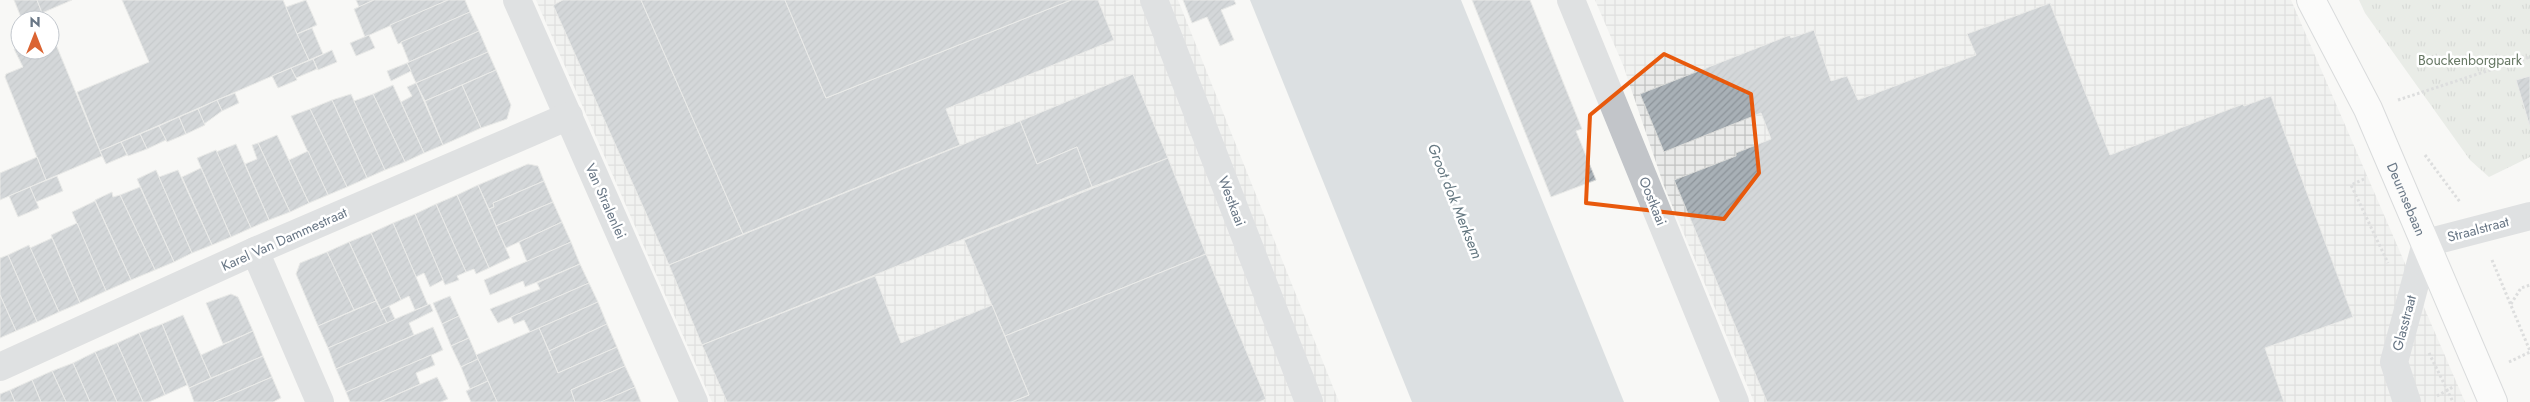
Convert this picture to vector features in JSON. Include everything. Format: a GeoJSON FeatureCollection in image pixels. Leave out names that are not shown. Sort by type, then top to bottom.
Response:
{"type":"FeatureCollection","features":[{"type":"Feature","properties":{"kind":"main road","name":"Deurnsebaan"},"geometry":{"type":"LineString","coordinates":[[2311,0],[2368,109],[2493,402]]}},
{"type":"Feature","properties":{"kind":"street","name":"Van Stralenlei"},"geometry":{"type":"LineString","coordinates":[[518,0],[694,402]]}},
{"type":"Feature","properties":{"kind":"street","name":"Westkaai"},"geometry":{"type":"LineString","coordinates":[[1154,0],[1309,402]]}},
{"type":"Feature","properties":{"kind":"street","name":"Oostkaai"},"geometry":{"type":"LineString","coordinates":[[1571,0],[1735,402]]}},
{"type":"Feature","properties":{"kind":"street","name":"Karel Van Dammestraat"},"geometry":{"type":"LineString","coordinates":[[0,367],[255,251],[569,116]]}},
{"type":"Feature","properties":{"kind":"street","name":"Straalstraat"},"geometry":{"type":"LineString","coordinates":[[2426,243],[2530,216]]}},
{"type":"Feature","properties":{"kind":"street","name":"Glasstraat"},"geometry":{"type":"LineString","coordinates":[[2407,402],[2394,362],[2426,243]]}},
{"type":"Feature","properties":{"kind":"street"},"geometry":{"type":"LineString","coordinates":[[255,251],[320,402]]}},
{"type":"Feature","properties":{"kind":"path"},"geometry":{"type":"LineString","coordinates":[[2368,109],[2530,56]]}},
{"type":"Feature","properties":{"kind":"path"},"geometry":{"type":"LineString","coordinates":[[2530,285],[2521,288],[2510,305],[2530,351]]}},
{"type":"Feature","properties":{"kind":"highlighted area"},"geometry":{"type":"Polygon","coordinates":[[[1664,54],[1751,94],[1759,173],[1724,219],[1586,203],[1590,115],[1664,54]]]}},
{"type":"Feature","properties":{"kind":"shaded area"},"geometry":{"type":"Polygon","coordinates":[[[536,0],[1178,0],[1339,402],[712,402],[536,0]]]}},
{"type":"Feature","properties":{"kind":"shaded area"},"geometry":{"type":"Polygon","coordinates":[[[1595,0],[2291,0],[2465,402],[1754,402],[1664,186],[1623,65],[1595,0]]]}},
{"type":"Feature","properties":{"kind":"green space","name":"Bouckenborgpark"},"geometry":{"type":"Polygon","coordinates":[[[2359,0],[2530,0],[2530,157],[2489,177],[2470,160],[2365,13],[2359,0]]]}},
{"type":"Feature","properties":{"kind":"water","name":"Groot dok Merksem"},"geometry":{"type":"Polygon","coordinates":[[[1250,0],[1461,0],[1624,402],[1412,402],[1250,0]]]}},
{"type":"Feature","properties":{"kind":"building"},"geometry":{"type":"Polygon","coordinates":[[[14,0],[37,0],[41,10],[18,10],[14,0]]]}},
{"type":"Feature","properties":{"kind":"building"},"geometry":{"type":"Polygon","coordinates":[[[37,0],[72,0],[49,10],[41,10],[37,0]]]}},
{"type":"Feature","properties":{"kind":"building"},"geometry":{"type":"Polygon","coordinates":[[[122,0],[283,0],[309,60],[100,151],[77,92],[149,62],[122,0]]]}},
{"type":"Feature","properties":{"kind":"building"},"geometry":{"type":"Polygon","coordinates":[[[306,0],[317,25],[297,34],[286,7],[306,0]]]}},
{"type":"Feature","properties":{"kind":"building"},"geometry":{"type":"Polygon","coordinates":[[[356,0],[374,0],[359,7],[356,0]]]}},
{"type":"Feature","properties":{"kind":"building"},"geometry":{"type":"Polygon","coordinates":[[[374,0],[448,0],[365,37],[354,9],[374,0]]]}},
{"type":"Feature","properties":{"kind":"building"},"geometry":{"type":"Polygon","coordinates":[[[448,0],[465,0],[470,12],[398,44],[390,25],[448,0]]]}},
{"type":"Feature","properties":{"kind":"building"},"geometry":{"type":"Polygon","coordinates":[[[563,0],[641,0],[743,234],[669,265],[553,5],[563,0]]]}},
{"type":"Feature","properties":{"kind":"building"},"geometry":{"type":"Polygon","coordinates":[[[641,0],[785,0],[826,98],[1071,0],[1098,0],[1114,40],[946,109],[960,145],[743,234],[641,0]]]}},
{"type":"Feature","properties":{"kind":"building"},"geometry":{"type":"Polygon","coordinates":[[[785,0],[1071,0],[826,98],[785,0]]]}},
{"type":"Feature","properties":{"kind":"building"},"geometry":{"type":"Polygon","coordinates":[[[1183,0],[1234,0],[1236,4],[1221,10],[1234,40],[1220,46],[1207,17],[1192,23],[1183,0]]]}},
{"type":"Feature","properties":{"kind":"building"},"geometry":{"type":"Polygon","coordinates":[[[1472,0],[1530,0],[1582,129],[1576,131],[1596,180],[1551,197],[1472,0]]]}},
{"type":"Feature","properties":{"kind":"building"},"geometry":{"type":"Polygon","coordinates":[[[2050,3],[2110,155],[2243,104],[2244,106],[2271,96],[2353,317],[2265,348],[2284,402],[1767,402],[1674,180],[1736,156],[1736,153],[1771,139],[1761,113],[1664,152],[1640,94],[1790,35],[1791,38],[1814,30],[1831,81],[1847,76],[1858,100],[1976,55],[1967,34],[2050,3]]]}},
{"type":"Feature","properties":{"kind":"building"},"geometry":{"type":"Polygon","coordinates":[[[470,12],[479,31],[409,62],[401,42],[470,12]]]}},
{"type":"Feature","properties":{"kind":"building"},"geometry":{"type":"Polygon","coordinates":[[[312,28],[323,54],[309,60],[297,34],[312,28]]]}},
{"type":"Feature","properties":{"kind":"building"},"geometry":{"type":"Polygon","coordinates":[[[479,31],[488,52],[416,83],[407,63],[479,31]]]}},
{"type":"Feature","properties":{"kind":"building"},"geometry":{"type":"Polygon","coordinates":[[[369,35],[375,48],[356,56],[350,43],[369,35]]]}},
{"type":"Feature","properties":{"kind":"building"},"geometry":{"type":"Polygon","coordinates":[[[332,50],[337,62],[318,70],[313,59],[332,50]]]}},
{"type":"Feature","properties":{"kind":"building"},"geometry":{"type":"Polygon","coordinates":[[[488,52],[496,70],[425,101],[416,83],[488,52]]]}},
{"type":"Feature","properties":{"kind":"building"},"geometry":{"type":"Polygon","coordinates":[[[60,54],[102,156],[46,180],[5,77],[6,74],[23,67],[20,60],[60,60],[60,54]]]}},
{"type":"Feature","properties":{"kind":"building"},"geometry":{"type":"Polygon","coordinates":[[[313,59],[317,69],[296,78],[291,68],[313,59]]]}},
{"type":"Feature","properties":{"kind":"building"},"geometry":{"type":"Polygon","coordinates":[[[407,63],[411,71],[391,81],[387,71],[407,63]]]}},
{"type":"Feature","properties":{"kind":"building"},"geometry":{"type":"Polygon","coordinates":[[[291,68],[297,80],[278,88],[272,76],[291,68]]]}},
{"type":"Feature","properties":{"kind":"building"},"geometry":{"type":"Polygon","coordinates":[[[496,70],[511,105],[507,119],[481,128],[462,85],[496,70]]]}},
{"type":"Feature","properties":{"kind":"building"},"geometry":{"type":"Polygon","coordinates":[[[1133,74],[1168,158],[1092,187],[1077,147],[1037,164],[1020,121],[1133,74]]]}},
{"type":"Feature","properties":{"kind":"building"},"geometry":{"type":"Polygon","coordinates":[[[2530,76],[2530,127],[2516,80],[2530,76]]]}},
{"type":"Feature","properties":{"kind":"building"},"geometry":{"type":"Polygon","coordinates":[[[416,83],[443,145],[424,153],[401,102],[412,96],[407,87],[416,83]]]}},
{"type":"Feature","properties":{"kind":"building"},"geometry":{"type":"Polygon","coordinates":[[[393,85],[424,153],[405,162],[373,94],[393,85]]]}},
{"type":"Feature","properties":{"kind":"building"},"geometry":{"type":"Polygon","coordinates":[[[462,85],[481,128],[443,145],[425,101],[462,85]]]}},
{"type":"Feature","properties":{"kind":"building"},"geometry":{"type":"Polygon","coordinates":[[[235,93],[239,103],[222,111],[217,100],[235,93]]]}},
{"type":"Feature","properties":{"kind":"building"},"geometry":{"type":"Polygon","coordinates":[[[351,94],[385,170],[367,178],[332,100],[351,94]]]}},
{"type":"Feature","properties":{"kind":"building"},"geometry":{"type":"Polygon","coordinates":[[[373,94],[405,162],[385,170],[354,101],[373,94]]]}},
{"type":"Feature","properties":{"kind":"building"},"geometry":{"type":"Polygon","coordinates":[[[217,100],[222,111],[204,124],[198,109],[217,100]]]}},
{"type":"Feature","properties":{"kind":"building"},"geometry":{"type":"Polygon","coordinates":[[[332,100],[367,178],[347,187],[310,109],[332,100]]]}},
{"type":"Feature","properties":{"kind":"building"},"geometry":{"type":"Polygon","coordinates":[[[198,109],[205,125],[186,134],[179,117],[198,109]]]}},
{"type":"Feature","properties":{"kind":"building"},"geometry":{"type":"Polygon","coordinates":[[[310,109],[347,187],[328,195],[291,116],[310,109]]]}},
{"type":"Feature","properties":{"kind":"building"},"geometry":{"type":"Polygon","coordinates":[[[179,117],[186,134],[167,142],[159,126],[179,117]]]}},
{"type":"Feature","properties":{"kind":"building"},"geometry":{"type":"Polygon","coordinates":[[[1020,121],[1037,164],[1077,147],[1092,187],[702,345],[669,265],[1020,121]]]}},
{"type":"Feature","properties":{"kind":"building"},"geometry":{"type":"Polygon","coordinates":[[[159,126],[166,140],[147,149],[140,134],[159,126]]]}},
{"type":"Feature","properties":{"kind":"building"},"geometry":{"type":"Polygon","coordinates":[[[140,134],[147,149],[128,156],[121,142],[140,134]]]}},
{"type":"Feature","properties":{"kind":"building"},"geometry":{"type":"Polygon","coordinates":[[[277,135],[309,203],[290,212],[258,143],[277,135]]]}},
{"type":"Feature","properties":{"kind":"building"},"geometry":{"type":"Polygon","coordinates":[[[121,142],[127,155],[106,164],[100,151],[121,142]]]}},
{"type":"Feature","properties":{"kind":"building"},"geometry":{"type":"Polygon","coordinates":[[[258,143],[290,212],[269,220],[245,164],[257,159],[252,145],[258,143]]]}},
{"type":"Feature","properties":{"kind":"building"},"geometry":{"type":"Polygon","coordinates":[[[236,144],[269,220],[251,228],[216,152],[236,144]]]}},
{"type":"Feature","properties":{"kind":"building"},"geometry":{"type":"Polygon","coordinates":[[[216,150],[251,228],[231,237],[197,158],[216,150]]]}},
{"type":"Feature","properties":{"kind":"building"},"geometry":{"type":"Polygon","coordinates":[[[308,151],[328,195],[309,203],[289,160],[308,151]]]}},
{"type":"Feature","properties":{"kind":"building"},"geometry":{"type":"Polygon","coordinates":[[[37,157],[46,180],[0,200],[0,173],[37,157]]]}},
{"type":"Feature","properties":{"kind":"building"},"geometry":{"type":"Polygon","coordinates":[[[1168,158],[1206,254],[1005,336],[964,240],[1168,158]]]}},
{"type":"Feature","properties":{"kind":"building"},"geometry":{"type":"Polygon","coordinates":[[[528,164],[538,166],[544,181],[493,203],[494,207],[489,209],[478,185],[528,164]]]}},
{"type":"Feature","properties":{"kind":"building"},"geometry":{"type":"Polygon","coordinates":[[[201,168],[231,237],[212,245],[182,177],[201,168]]]}},
{"type":"Feature","properties":{"kind":"building"},"geometry":{"type":"Polygon","coordinates":[[[156,170],[192,253],[174,262],[137,179],[156,170]]]}},
{"type":"Feature","properties":{"kind":"building"},"geometry":{"type":"Polygon","coordinates":[[[178,170],[212,245],[192,253],[159,177],[178,170]]]}},
{"type":"Feature","properties":{"kind":"building"},"geometry":{"type":"Polygon","coordinates":[[[57,176],[63,191],[36,202],[30,187],[57,176]]]}},
{"type":"Feature","properties":{"kind":"building"},"geometry":{"type":"Polygon","coordinates":[[[544,181],[553,202],[496,226],[489,209],[494,207],[493,203],[544,181]]]}},
{"type":"Feature","properties":{"kind":"building"},"geometry":{"type":"Polygon","coordinates":[[[478,185],[510,258],[489,268],[457,195],[478,185]]]}},
{"type":"Feature","properties":{"kind":"building"},"geometry":{"type":"Polygon","coordinates":[[[30,187],[39,208],[18,217],[9,196],[30,187]]]}},
{"type":"Feature","properties":{"kind":"building"},"geometry":{"type":"Polygon","coordinates":[[[140,187],[174,262],[155,270],[120,195],[140,187]]]}},
{"type":"Feature","properties":{"kind":"building"},"geometry":{"type":"Polygon","coordinates":[[[112,192],[113,197],[120,195],[155,270],[131,280],[95,200],[112,192]]]}},
{"type":"Feature","properties":{"kind":"building"},"geometry":{"type":"Polygon","coordinates":[[[457,195],[489,268],[476,274],[474,269],[466,272],[436,204],[457,195]]]}},
{"type":"Feature","properties":{"kind":"building"},"geometry":{"type":"Polygon","coordinates":[[[95,201],[131,280],[106,291],[72,212],[95,201]]]}},
{"type":"Feature","properties":{"kind":"building"},"geometry":{"type":"Polygon","coordinates":[[[553,202],[562,222],[506,248],[496,226],[553,202]]]}},
{"type":"Feature","properties":{"kind":"building"},"geometry":{"type":"Polygon","coordinates":[[[436,204],[466,272],[457,276],[459,280],[445,285],[415,214],[436,204]]]}},
{"type":"Feature","properties":{"kind":"building"},"geometry":{"type":"Polygon","coordinates":[[[415,214],[443,280],[430,287],[424,273],[416,277],[393,223],[415,214]]]}},
{"type":"Feature","properties":{"kind":"building"},"geometry":{"type":"Polygon","coordinates":[[[562,222],[571,242],[527,262],[519,242],[562,222]]]}},
{"type":"Feature","properties":{"kind":"building"},"geometry":{"type":"Polygon","coordinates":[[[77,223],[106,291],[80,303],[51,235],[77,223]]]}},
{"type":"Feature","properties":{"kind":"building"},"geometry":{"type":"Polygon","coordinates":[[[393,223],[428,305],[415,310],[409,296],[401,300],[371,233],[393,223]]]}},
{"type":"Feature","properties":{"kind":"building"},"geometry":{"type":"Polygon","coordinates":[[[371,233],[401,300],[381,310],[349,242],[371,233]]]}},
{"type":"Feature","properties":{"kind":"building"},"geometry":{"type":"Polygon","coordinates":[[[52,238],[80,303],[59,312],[30,248],[52,238]]]}},
{"type":"Feature","properties":{"kind":"building"},"geometry":{"type":"Polygon","coordinates":[[[349,242],[376,301],[354,310],[327,252],[349,242]]]}},
{"type":"Feature","properties":{"kind":"building"},"geometry":{"type":"Polygon","coordinates":[[[571,242],[580,264],[525,287],[523,281],[490,295],[484,280],[571,242]]]}},
{"type":"Feature","properties":{"kind":"building"},"geometry":{"type":"Polygon","coordinates":[[[29,245],[59,312],[37,322],[8,255],[29,245]]]}},
{"type":"Feature","properties":{"kind":"building"},"geometry":{"type":"Polygon","coordinates":[[[327,252],[354,310],[318,326],[296,274],[300,263],[327,252]]]}},
{"type":"Feature","properties":{"kind":"building"},"geometry":{"type":"Polygon","coordinates":[[[1206,254],[1266,399],[1259,402],[1011,402],[1029,395],[1005,336],[1206,254]]]}},
{"type":"Feature","properties":{"kind":"building"},"geometry":{"type":"Polygon","coordinates":[[[8,255],[37,322],[16,331],[0,295],[0,258],[8,255]]]}},
{"type":"Feature","properties":{"kind":"building"},"geometry":{"type":"Polygon","coordinates":[[[580,264],[589,283],[498,323],[490,309],[540,289],[537,283],[580,264]]]}},
{"type":"Feature","properties":{"kind":"building"},"geometry":{"type":"Polygon","coordinates":[[[875,276],[901,343],[992,305],[1029,395],[1011,402],[727,402],[702,345],[875,276]]]}},
{"type":"Feature","properties":{"kind":"building"},"geometry":{"type":"Polygon","coordinates":[[[589,283],[598,302],[530,332],[524,320],[514,324],[511,317],[589,283]]]}},
{"type":"Feature","properties":{"kind":"building"},"geometry":{"type":"Polygon","coordinates":[[[231,294],[238,297],[253,331],[223,344],[206,303],[231,294]]]}},
{"type":"Feature","properties":{"kind":"building"},"geometry":{"type":"Polygon","coordinates":[[[0,295],[16,331],[0,338],[0,295]]]}},
{"type":"Feature","properties":{"kind":"building"},"geometry":{"type":"Polygon","coordinates":[[[450,296],[459,316],[442,324],[433,303],[450,296]]]}},
{"type":"Feature","properties":{"kind":"building"},"geometry":{"type":"Polygon","coordinates":[[[376,301],[387,323],[328,348],[318,326],[376,301]]]}},
{"type":"Feature","properties":{"kind":"building"},"geometry":{"type":"Polygon","coordinates":[[[598,302],[607,324],[549,351],[539,328],[598,302]]]}},
{"type":"Feature","properties":{"kind":"building"},"geometry":{"type":"Polygon","coordinates":[[[430,304],[433,311],[409,323],[414,335],[336,369],[328,348],[430,304]]]}},
{"type":"Feature","properties":{"kind":"building"},"geometry":{"type":"Polygon","coordinates":[[[389,306],[395,319],[387,323],[381,310],[389,306]]]}},
{"type":"Feature","properties":{"kind":"building"},"geometry":{"type":"Polygon","coordinates":[[[183,315],[211,378],[189,388],[162,324],[183,315]]]}},
{"type":"Feature","properties":{"kind":"building"},"geometry":{"type":"Polygon","coordinates":[[[459,316],[469,338],[451,346],[442,324],[459,316]]]}},
{"type":"Feature","properties":{"kind":"building"},"geometry":{"type":"Polygon","coordinates":[[[162,324],[187,385],[165,395],[139,333],[162,324]]]}},
{"type":"Feature","properties":{"kind":"building"},"geometry":{"type":"Polygon","coordinates":[[[607,324],[617,347],[558,373],[549,351],[607,324]]]}},
{"type":"Feature","properties":{"kind":"building"},"geometry":{"type":"Polygon","coordinates":[[[433,327],[443,350],[346,392],[336,369],[433,327]]]}},
{"type":"Feature","properties":{"kind":"building"},"geometry":{"type":"Polygon","coordinates":[[[539,328],[558,373],[617,347],[625,366],[571,390],[575,402],[497,402],[476,355],[539,328]]]}},
{"type":"Feature","properties":{"kind":"building"},"geometry":{"type":"Polygon","coordinates":[[[253,331],[263,356],[211,378],[201,355],[253,331]]]}},
{"type":"Feature","properties":{"kind":"building"},"geometry":{"type":"Polygon","coordinates":[[[139,333],[165,395],[149,402],[143,402],[117,343],[139,333]]]}},
{"type":"Feature","properties":{"kind":"building"},"geometry":{"type":"Polygon","coordinates":[[[469,338],[478,359],[461,367],[451,346],[469,338]]]}},
{"type":"Feature","properties":{"kind":"building"},"geometry":{"type":"Polygon","coordinates":[[[117,343],[143,402],[117,402],[95,352],[117,343]]]}},
{"type":"Feature","properties":{"kind":"building"},"geometry":{"type":"Polygon","coordinates":[[[95,352],[117,402],[90,402],[73,363],[95,352]]]}},
{"type":"Feature","properties":{"kind":"building"},"geometry":{"type":"Polygon","coordinates":[[[431,355],[435,365],[416,373],[420,384],[380,402],[350,402],[346,392],[431,355]]]}},
{"type":"Feature","properties":{"kind":"building"},"geometry":{"type":"Polygon","coordinates":[[[263,356],[272,377],[214,402],[194,402],[189,388],[263,356]]]}},
{"type":"Feature","properties":{"kind":"building"},"geometry":{"type":"Polygon","coordinates":[[[478,359],[488,381],[470,389],[461,367],[478,359]]]}},
{"type":"Feature","properties":{"kind":"building"},"geometry":{"type":"Polygon","coordinates":[[[73,363],[90,402],[66,402],[52,371],[73,363]]]}},
{"type":"Feature","properties":{"kind":"building"},"geometry":{"type":"Polygon","coordinates":[[[625,366],[635,387],[601,402],[575,402],[571,390],[625,366]]]}},
{"type":"Feature","properties":{"kind":"building"},"geometry":{"type":"Polygon","coordinates":[[[52,371],[66,402],[41,402],[32,380],[52,371]]]}},
{"type":"Feature","properties":{"kind":"building"},"geometry":{"type":"Polygon","coordinates":[[[272,377],[281,398],[273,402],[214,402],[272,377]]]}},
{"type":"Feature","properties":{"kind":"building"},"geometry":{"type":"Polygon","coordinates":[[[437,377],[448,399],[441,402],[380,402],[437,377]]]}},
{"type":"Feature","properties":{"kind":"building"},"geometry":{"type":"Polygon","coordinates":[[[32,380],[41,402],[15,402],[10,390],[32,380]]]}},
{"type":"Feature","properties":{"kind":"building"},"geometry":{"type":"Polygon","coordinates":[[[488,381],[497,402],[471,402],[466,391],[488,381]]]}},
{"type":"Feature","properties":{"kind":"building"},"geometry":{"type":"Polygon","coordinates":[[[635,387],[641,402],[601,402],[635,387]]]}},
{"type":"Feature","properties":{"kind":"building"},"geometry":{"type":"Polygon","coordinates":[[[10,390],[15,402],[0,402],[0,394],[10,390]]]}}]}
